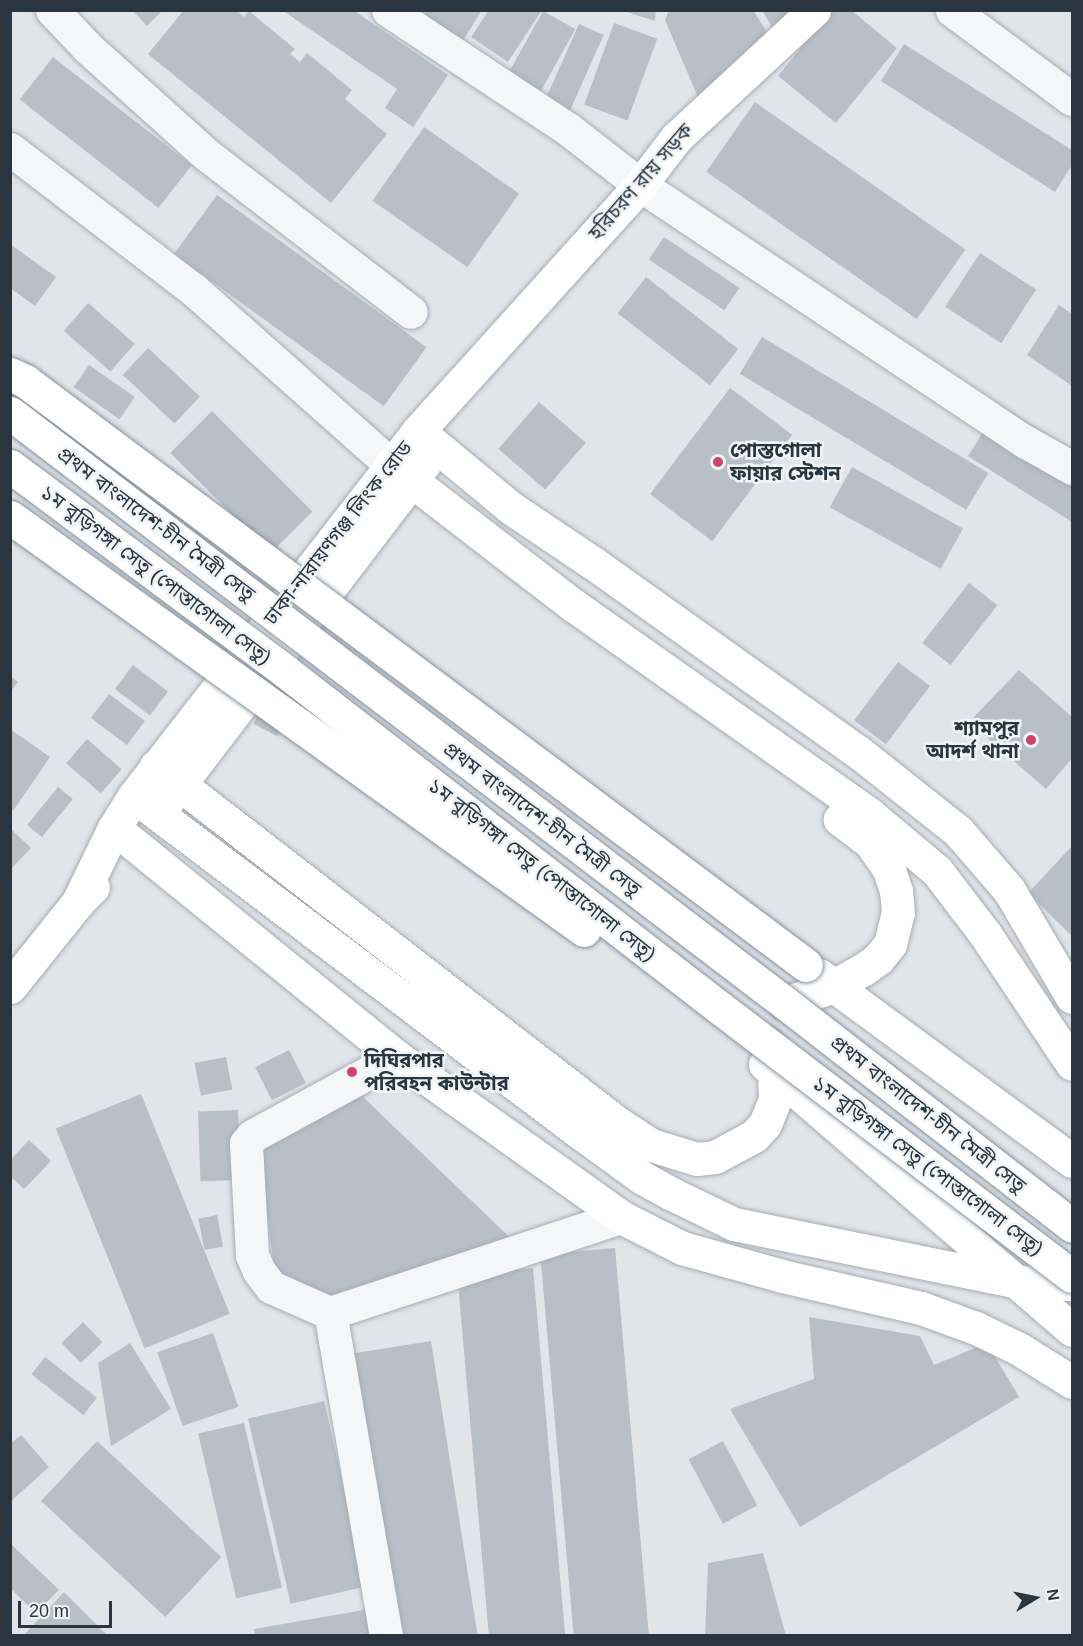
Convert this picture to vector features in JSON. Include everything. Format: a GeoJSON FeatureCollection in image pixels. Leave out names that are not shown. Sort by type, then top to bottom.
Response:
{"type":"FeatureCollection","features":[{"type":"Feature","properties":{"kind":"main road","name":"হরিচরণ রায় সড়ক"},"geometry":{"type":"LineString","coordinates":[[428,439],[478,364],[640,185],[676,138],[814,10]]}},
{"type":"Feature","properties":{"kind":"main road"},"geometry":{"type":"LineString","coordinates":[[10,374],[25,381],[834,986],[1072,1161]]}},
{"type":"Feature","properties":{"kind":"main road","name":"প্রথম বাংলাদেশ-চীন মৈত্রী সেতু"},"geometry":{"type":"LineString","coordinates":[[10,413],[785,1003],[1072,1226]]}},
{"type":"Feature","properties":{"kind":"main road","name":"ঢাকা-নারায়ণগঞ্জ লিংক রোড"},"geometry":{"type":"LineString","coordinates":[[10,987],[78,902],[168,774],[428,439]]}},
{"type":"Feature","properties":{"kind":"main road"},"geometry":{"type":"LineString","coordinates":[[428,439],[511,508],[593,562],[857,751],[958,831],[1009,890],[1072,998]]}},
{"type":"Feature","properties":{"kind":"main road","name":"১ম বুড়িগঙ্গা সেতু (পোস্তাগোলা সেতু)"},"geometry":{"type":"LineString","coordinates":[[10,466],[286,672],[763,1055],[1072,1276]]}},
{"type":"Feature","properties":{"kind":"main road"},"geometry":{"type":"LineString","coordinates":[[394,482],[870,842],[889,869],[896,891],[898,913],[890,944],[878,959],[834,986],[785,1003]]}},
{"type":"Feature","properties":{"kind":"main road"},"geometry":{"type":"LineString","coordinates":[[394,482],[869,814],[937,871],[985,934],[1072,1064]]}},
{"type":"Feature","properties":{"kind":"main road"},"geometry":{"type":"LineString","coordinates":[[10,517],[763,1055],[1072,1330]]}},
{"type":"Feature","properties":{"kind":"main road"},"geometry":{"type":"LineString","coordinates":[[168,774],[616,1122],[651,1144],[697,1158],[714,1157],[739,1146],[765,1124],[775,1099],[763,1055]]}},
{"type":"Feature","properties":{"kind":"main road"},"geometry":{"type":"LineString","coordinates":[[146,805],[588,1138],[641,1177],[672,1194],[734,1224],[1019,1282],[1072,1284]]}},
{"type":"Feature","properties":{"kind":"main road"},"geometry":{"type":"LineString","coordinates":[[125,837],[397,1057],[621,1217],[682,1248],[782,1276],[921,1308],[976,1328],[1011,1344],[1072,1382]]}},
{"type":"Feature","properties":{"kind":"street"},"geometry":{"type":"LineString","coordinates":[[52,10],[88,48],[207,155],[411,312]]}},
{"type":"Feature","properties":{"kind":"street"},"geometry":{"type":"LineString","coordinates":[[388,10],[568,129],[640,185],[1026,442],[1072,468]]}},
{"type":"Feature","properties":{"kind":"street"},"geometry":{"type":"LineString","coordinates":[[952,10],[1072,99]]}},
{"type":"Feature","properties":{"kind":"street"},"geometry":{"type":"LineString","coordinates":[[10,148],[194,290],[394,482]]}},
{"type":"Feature","properties":{"kind":"street"},"geometry":{"type":"LineString","coordinates":[[397,1057],[252,1136],[246,1143],[252,1255],[259,1271],[271,1287],[330,1313],[621,1217]]}},
{"type":"Feature","properties":{"kind":"street"},"geometry":{"type":"LineString","coordinates":[[330,1313],[386,1635]]}},
{"type":"Feature","properties":{"kind":"building"},"geometry":{"type":"Polygon","coordinates":[[[132,10],[163,10],[147,26],[132,10]]]}},
{"type":"Feature","properties":{"kind":"building"},"geometry":{"type":"Polygon","coordinates":[[[184,10],[236,10],[244,17],[249,11],[295,49],[290,54],[300,62],[307,53],[352,90],[345,99],[387,134],[331,203],[148,54],[184,10]]]}},
{"type":"Feature","properties":{"kind":"building"},"geometry":{"type":"Polygon","coordinates":[[[282,10],[353,10],[448,75],[413,127],[385,108],[397,89],[282,10]]]}},
{"type":"Feature","properties":{"kind":"building"},"geometry":{"type":"Polygon","coordinates":[[[427,10],[482,10],[456,52],[417,27],[427,10]]]}},
{"type":"Feature","properties":{"kind":"building"},"geometry":{"type":"Polygon","coordinates":[[[489,10],[542,10],[508,62],[471,37],[489,10]]]}},
{"type":"Feature","properties":{"kind":"building"},"geometry":{"type":"Polygon","coordinates":[[[656,10],[655,21],[624,11],[656,10]]]}},
{"type":"Feature","properties":{"kind":"building"},"geometry":{"type":"Polygon","coordinates":[[[669,10],[753,10],[772,40],[700,102],[665,20],[669,10]]]}},
{"type":"Feature","properties":{"kind":"building"},"geometry":{"type":"Polygon","coordinates":[[[762,10],[797,10],[773,29],[762,10]]]}},
{"type":"Feature","properties":{"kind":"building"},"geometry":{"type":"Polygon","coordinates":[[[831,10],[851,10],[897,48],[836,123],[778,76],[831,10]]]}},
{"type":"Feature","properties":{"kind":"building"},"geometry":{"type":"Polygon","coordinates":[[[543,11],[575,29],[541,91],[509,73],[543,11]]]}},
{"type":"Feature","properties":{"kind":"building"},"geometry":{"type":"Polygon","coordinates":[[[614,23],[657,39],[627,120],[584,105],[614,23]]]}},
{"type":"Feature","properties":{"kind":"building"},"geometry":{"type":"Polygon","coordinates":[[[579,24],[604,35],[570,111],[545,100],[579,24]]]}},
{"type":"Feature","properties":{"kind":"building"},"geometry":{"type":"Polygon","coordinates":[[[904,44],[1072,150],[1072,165],[1055,192],[881,81],[904,44]]]}},
{"type":"Feature","properties":{"kind":"building"},"geometry":{"type":"Polygon","coordinates":[[[53,57],[192,165],[158,208],[20,100],[53,57]]]}},
{"type":"Feature","properties":{"kind":"building"},"geometry":{"type":"Polygon","coordinates":[[[755,102],[966,249],[917,319],[706,172],[755,102]]]}},
{"type":"Feature","properties":{"kind":"building"},"geometry":{"type":"Polygon","coordinates":[[[424,127],[519,194],[467,267],[372,201],[424,127]]]}},
{"type":"Feature","properties":{"kind":"building"},"geometry":{"type":"Polygon","coordinates":[[[217,195],[427,347],[384,406],[174,254],[217,195]]]}},
{"type":"Feature","properties":{"kind":"building"},"geometry":{"type":"Polygon","coordinates":[[[664,237],[739,288],[724,310],[649,259],[664,237]]]}},
{"type":"Feature","properties":{"kind":"building"},"geometry":{"type":"Polygon","coordinates":[[[10,244],[56,277],[35,306],[10,288],[10,244]]]}},
{"type":"Feature","properties":{"kind":"building"},"geometry":{"type":"Polygon","coordinates":[[[980,253],[1036,289],[1001,343],[945,307],[980,253]]]}},
{"type":"Feature","properties":{"kind":"building"},"geometry":{"type":"Polygon","coordinates":[[[646,277],[738,349],[710,385],[618,313],[646,277]]]}},
{"type":"Feature","properties":{"kind":"building"},"geometry":{"type":"Polygon","coordinates":[[[88,303],[135,344],[111,372],[64,331],[88,303]]]}},
{"type":"Feature","properties":{"kind":"building"},"geometry":{"type":"Polygon","coordinates":[[[1059,305],[1072,314],[1072,386],[1027,355],[1059,305]]]}},
{"type":"Feature","properties":{"kind":"building"},"geometry":{"type":"Polygon","coordinates":[[[762,337],[988,473],[966,510],[740,374],[762,337]]]}},
{"type":"Feature","properties":{"kind":"building"},"geometry":{"type":"Polygon","coordinates":[[[148,348],[200,396],[175,423],[123,375],[148,348]]]}},
{"type":"Feature","properties":{"kind":"building"},"geometry":{"type":"Polygon","coordinates":[[[89,365],[135,397],[119,419],[74,387],[89,365]]]}},
{"type":"Feature","properties":{"kind":"building","name":"পোস্তগোলা ফায়ার স্টেশন"},"geometry":{"type":"Polygon","coordinates":[[[730,388],[792,435],[712,541],[650,494],[730,388]]]}},
{"type":"Feature","properties":{"kind":"building"},"geometry":{"type":"Polygon","coordinates":[[[539,402],[586,443],[545,489],[498,449],[539,402]]]}},
{"type":"Feature","properties":{"kind":"building"},"geometry":{"type":"Polygon","coordinates":[[[1000,405],[1072,450],[1072,522],[968,456],[1000,405]]]}},
{"type":"Feature","properties":{"kind":"building"},"geometry":{"type":"Polygon","coordinates":[[[212,411],[312,511],[271,553],[170,453],[212,411]]]}},
{"type":"Feature","properties":{"kind":"building"},"geometry":{"type":"Polygon","coordinates":[[[852,467],[963,529],[941,569],[830,507],[852,467]]]}},
{"type":"Feature","properties":{"kind":"building"},"geometry":{"type":"Polygon","coordinates":[[[969,583],[997,605],[951,665],[922,643],[969,583]]]}},
{"type":"Feature","properties":{"kind":"building"},"geometry":{"type":"Polygon","coordinates":[[[898,662],[930,686],[886,744],[854,720],[898,662]]]}},
{"type":"Feature","properties":{"kind":"building"},"geometry":{"type":"Polygon","coordinates":[[[133,665],[168,691],[150,715],[115,689],[133,665]]]}},
{"type":"Feature","properties":{"kind":"building","name":"শ্যামপুর আদর্শ থানা"},"geometry":{"type":"Polygon","coordinates":[[[1019,670],[1072,717],[1072,758],[1046,789],[969,722],[1019,670]]]}},
{"type":"Feature","properties":{"kind":"building"},"geometry":{"type":"Polygon","coordinates":[[[10,676],[18,682],[10,692],[10,676]]]}},
{"type":"Feature","properties":{"kind":"building"},"geometry":{"type":"Polygon","coordinates":[[[109,694],[145,721],[127,745],[91,718],[109,694]]]}},
{"type":"Feature","properties":{"kind":"building"},"geometry":{"type":"Polygon","coordinates":[[[267,698],[291,711],[277,736],[253,724],[267,698]]]}},
{"type":"Feature","properties":{"kind":"building"},"geometry":{"type":"Polygon","coordinates":[[[10,729],[50,757],[13,811],[10,808],[10,729]]]}},
{"type":"Feature","properties":{"kind":"building"},"geometry":{"type":"Polygon","coordinates":[[[87,739],[122,769],[101,793],[66,763],[87,739]]]}},
{"type":"Feature","properties":{"kind":"building"},"geometry":{"type":"Polygon","coordinates":[[[58,787],[73,799],[42,837],[27,825],[58,787]]]}},
{"type":"Feature","properties":{"kind":"building"},"geometry":{"type":"Polygon","coordinates":[[[10,828],[31,848],[10,870],[10,828]]]}},
{"type":"Feature","properties":{"kind":"building"},"geometry":{"type":"Polygon","coordinates":[[[1072,846],[1072,936],[1028,893],[1072,846]]]}},
{"type":"Feature","properties":{"kind":"building"},"geometry":{"type":"Polygon","coordinates":[[[289,1050],[306,1083],[272,1100],[255,1067],[289,1050]]]}},
{"type":"Feature","properties":{"kind":"building"},"geometry":{"type":"Polygon","coordinates":[[[226,1057],[232,1089],[201,1095],[195,1063],[226,1057]]]}},
{"type":"Feature","properties":{"kind":"building"},"geometry":{"type":"Polygon","coordinates":[[[141,1094],[230,1314],[144,1348],[56,1128],[141,1094]]]}},
{"type":"Feature","properties":{"kind":"building"},"geometry":{"type":"Polygon","coordinates":[[[362,1096],[519,1246],[337,1301],[275,1277],[259,1146],[362,1096]]]}},
{"type":"Feature","properties":{"kind":"building"},"geometry":{"type":"Polygon","coordinates":[[[238,1110],[240,1180],[200,1181],[198,1111],[238,1110]]]}},
{"type":"Feature","properties":{"kind":"building"},"geometry":{"type":"Polygon","coordinates":[[[29,1140],[51,1161],[24,1189],[10,1176],[10,1160],[29,1140]]]}},
{"type":"Feature","properties":{"kind":"building"},"geometry":{"type":"Polygon","coordinates":[[[217,1215],[223,1246],[204,1250],[198,1219],[217,1215]]]}},
{"type":"Feature","properties":{"kind":"building"},"geometry":{"type":"Polygon","coordinates":[[[615,1248],[649,1636],[574,1636],[540,1255],[615,1248]]]}},
{"type":"Feature","properties":{"kind":"building"},"geometry":{"type":"Polygon","coordinates":[[[533,1268],[565,1636],[489,1636],[457,1275],[533,1268]]]}},
{"type":"Feature","properties":{"kind":"building"},"geometry":{"type":"Polygon","coordinates":[[[809,1317],[920,1336],[934,1365],[987,1343],[1019,1397],[800,1527],[730,1409],[814,1379],[809,1317]]]}},
{"type":"Feature","properties":{"kind":"building"},"geometry":{"type":"Polygon","coordinates":[[[83,1322],[102,1342],[81,1363],[61,1343],[83,1322]]]}},
{"type":"Feature","properties":{"kind":"building"},"geometry":{"type":"Polygon","coordinates":[[[213,1333],[238,1407],[183,1426],[157,1352],[213,1333]]]}},
{"type":"Feature","properties":{"kind":"building"},"geometry":{"type":"Polygon","coordinates":[[[431,1341],[478,1636],[393,1636],[348,1354],[431,1341]]]}},
{"type":"Feature","properties":{"kind":"building"},"geometry":{"type":"Polygon","coordinates":[[[130,1343],[171,1409],[111,1446],[98,1363],[130,1343]]]}},
{"type":"Feature","properties":{"kind":"building"},"geometry":{"type":"Polygon","coordinates":[[[45,1357],[97,1398],[83,1415],[31,1374],[45,1357]]]}},
{"type":"Feature","properties":{"kind":"building"},"geometry":{"type":"Polygon","coordinates":[[[324,1401],[367,1586],[291,1604],[248,1419],[324,1401]]]}},
{"type":"Feature","properties":{"kind":"building"},"geometry":{"type":"Polygon","coordinates":[[[244,1423],[282,1588],[236,1598],[198,1434],[244,1423]]]}},
{"type":"Feature","properties":{"kind":"building"},"geometry":{"type":"Polygon","coordinates":[[[21,1435],[49,1467],[10,1502],[10,1444],[21,1435]]]}},
{"type":"Feature","properties":{"kind":"building"},"geometry":{"type":"Polygon","coordinates":[[[97,1441],[221,1557],[165,1617],[41,1501],[97,1441]]]}},
{"type":"Feature","properties":{"kind":"building"},"geometry":{"type":"Polygon","coordinates":[[[723,1441],[757,1505],[723,1524],[689,1459],[723,1441]]]}},
{"type":"Feature","properties":{"kind":"building"},"geometry":{"type":"Polygon","coordinates":[[[10,1543],[59,1590],[36,1613],[10,1588],[10,1543]]]}},
{"type":"Feature","properties":{"kind":"building"},"geometry":{"type":"Polygon","coordinates":[[[763,1553],[786,1636],[705,1636],[708,1563],[763,1553]]]}},
{"type":"Feature","properties":{"kind":"building"},"geometry":{"type":"Polygon","coordinates":[[[64,1592],[108,1636],[23,1636],[64,1592]]]}},
{"type":"Feature","properties":{"kind":"building"},"geometry":{"type":"Polygon","coordinates":[[[370,1609],[374,1636],[255,1636],[254,1629],[370,1609]]]}},
{"type":"Feature","properties":{"kind":"place","name":"পোস্তগোলা ফায়ার স্টেশন"},"geometry":{"type":"Point","coordinates":[718,462]}},
{"type":"Feature","properties":{"kind":"place","name":"শ্যামপুর আদর্শ থানা"},"geometry":{"type":"Point","coordinates":[1031,740]}},
{"type":"Feature","properties":{"kind":"place","name":"দিঘিরপার পরিবহন কাউন্টার"},"geometry":{"type":"Point","coordinates":[352,1072]}}]}
